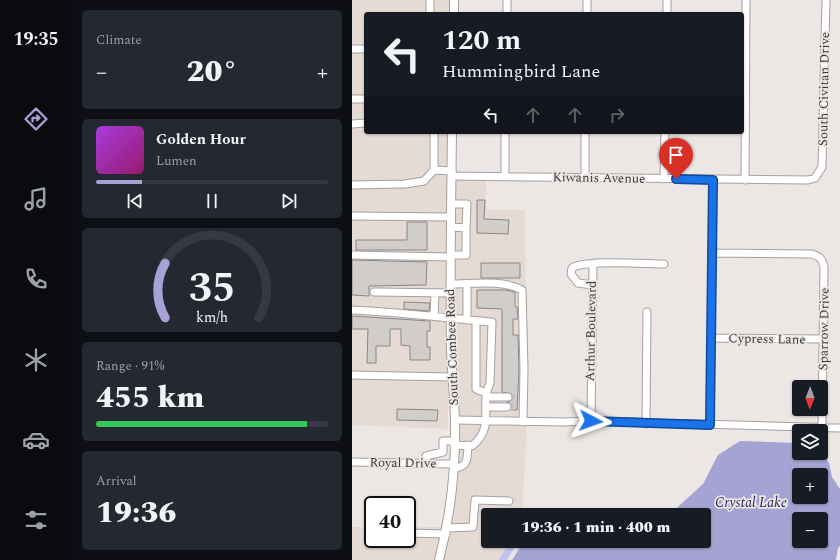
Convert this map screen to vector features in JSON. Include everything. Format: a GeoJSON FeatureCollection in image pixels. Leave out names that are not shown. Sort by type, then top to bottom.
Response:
{"type":"FeatureCollection","features":[{"type":"Feature","properties":{"kind":"main road"},"geometry":{"type":"LineString","coordinates":[[454,0],[454,12]]}},
{"type":"Feature","properties":{"kind":"main road","name":"South Combee Road"},"geometry":{"type":"LineString","coordinates":[[439,560],[446,531],[454,466],[455,420],[452,377],[450,293],[452,134]]}},
{"type":"Feature","properties":{"kind":"street"},"geometry":{"type":"LineString","coordinates":[[430,0],[430,12]]}},
{"type":"Feature","properties":{"kind":"street"},"geometry":{"type":"LineString","coordinates":[[507,0],[507,12]]}},
{"type":"Feature","properties":{"kind":"street"},"geometry":{"type":"LineString","coordinates":[[587,0],[587,12]]}},
{"type":"Feature","properties":{"kind":"street"},"geometry":{"type":"LineString","coordinates":[[667,0],[667,12]]}},
{"type":"Feature","properties":{"kind":"street"},"geometry":{"type":"LineString","coordinates":[[745,180],[746,0]]}},
{"type":"Feature","properties":{"kind":"street","name":"South Civitan Drive"},"geometry":{"type":"LineString","coordinates":[[817,176],[822,167],[826,0]]}},
{"type":"Feature","properties":{"kind":"street"},"geometry":{"type":"LineString","coordinates":[[352,49],[364,49]]}},
{"type":"Feature","properties":{"kind":"street"},"geometry":{"type":"LineString","coordinates":[[352,99],[364,99]]}},
{"type":"Feature","properties":{"kind":"street"},"geometry":{"type":"LineString","coordinates":[[352,124],[364,123]]}},
{"type":"Feature","properties":{"kind":"street"},"geometry":{"type":"LineString","coordinates":[[352,185],[405,184],[424,181],[434,170],[434,134]]}},
{"type":"Feature","properties":{"kind":"street"},"geometry":{"type":"LineString","coordinates":[[504,177],[505,134]]}},
{"type":"Feature","properties":{"kind":"street"},"geometry":{"type":"LineString","coordinates":[[585,134],[586,177]]}},
{"type":"Feature","properties":{"kind":"street"},"geometry":{"type":"LineString","coordinates":[[664,179],[665,134]]}},
{"type":"Feature","properties":{"kind":"street","name":"Kiwanis Avenue"},"geometry":{"type":"LineString","coordinates":[[434,170],[504,177],[808,180],[817,176]]}},
{"type":"Feature","properties":{"kind":"street"},"geometry":{"type":"LineString","coordinates":[[710,425],[713,180]]}},
{"type":"Feature","properties":{"kind":"street"},"geometry":{"type":"LineString","coordinates":[[352,255],[466,255],[467,204],[451,204]]}},
{"type":"Feature","properties":{"kind":"street"},"geometry":{"type":"LineString","coordinates":[[352,216],[451,217]]}},
{"type":"Feature","properties":{"kind":"street"},"geometry":{"type":"LineString","coordinates":[[450,227],[466,228]]}},
{"type":"Feature","properties":{"kind":"street","name":"Sparrow Drive"},"geometry":{"type":"LineString","coordinates":[[713,253],[811,254],[819,256],[822,259],[824,267],[822,424]]}},
{"type":"Feature","properties":{"kind":"street"},"geometry":{"type":"LineString","coordinates":[[592,285],[578,283],[571,274],[572,268],[576,265],[593,264],[664,264]]}},
{"type":"Feature","properties":{"kind":"street","name":"Arthur Boulevard"},"geometry":{"type":"LineString","coordinates":[[591,421],[593,264]]}},
{"type":"Feature","properties":{"kind":"street"},"geometry":{"type":"LineString","coordinates":[[450,284],[500,283],[512,285],[522,290],[524,370],[520,397],[523,422]]}},
{"type":"Feature","properties":{"kind":"street"},"geometry":{"type":"LineString","coordinates":[[467,284],[467,320]]}},
{"type":"Feature","properties":{"kind":"street"},"geometry":{"type":"LineString","coordinates":[[374,292],[450,293]]}},
{"type":"Feature","properties":{"kind":"street"},"geometry":{"type":"LineString","coordinates":[[434,316],[435,293]]}},
{"type":"Feature","properties":{"kind":"street"},"geometry":{"type":"LineString","coordinates":[[352,310],[396,312],[451,319],[492,322],[490,383],[486,395],[486,429],[482,436],[472,446],[443,441],[443,452],[426,456],[426,463]]}},
{"type":"Feature","properties":{"kind":"street"},"geometry":{"type":"LineString","coordinates":[[646,424],[647,312]]}},
{"type":"Feature","properties":{"kind":"street"},"geometry":{"type":"LineString","coordinates":[[476,321],[476,390],[486,395],[508,397]]}},
{"type":"Feature","properties":{"kind":"street","name":"Cypress Lane"},"geometry":{"type":"LineString","coordinates":[[711,338],[824,339]]}},
{"type":"Feature","properties":{"kind":"street"},"geometry":{"type":"LineString","coordinates":[[352,376],[452,377]]}},
{"type":"Feature","properties":{"kind":"street"},"geometry":{"type":"LineString","coordinates":[[486,407],[507,407]]}},
{"type":"Feature","properties":{"kind":"street"},"geometry":{"type":"LineString","coordinates":[[517,407],[523,414]]}},
{"type":"Feature","properties":{"kind":"street"},"geometry":{"type":"LineString","coordinates":[[455,420],[523,422],[591,421],[646,424],[792,427]]}},
{"type":"Feature","properties":{"kind":"street"},"geometry":{"type":"LineString","coordinates":[[828,428],[840,428]]}},
{"type":"Feature","properties":{"kind":"street"},"geometry":{"type":"LineString","coordinates":[[454,466],[465,465],[467,462],[468,445]]}},
{"type":"Feature","properties":{"kind":"street","name":"Royal Drive"},"geometry":{"type":"LineString","coordinates":[[352,462],[426,463],[454,466]]}},
{"type":"Feature","properties":{"kind":"street"},"geometry":{"type":"LineString","coordinates":[[416,533],[446,531],[472,527],[474,500],[509,501]]}},
{"type":"Feature","properties":{"kind":"shaded area"},"geometry":{"type":"Polygon","coordinates":[[[352,0],[450,0],[450,12],[364,12],[364,134],[449,134],[448,429],[352,425],[352,0]]]}},
{"type":"Feature","properties":{"kind":"shaded area"},"geometry":{"type":"Polygon","coordinates":[[[455,180],[486,181],[486,210],[525,210],[527,418],[458,416],[455,359],[453,251],[455,180]]]}},
{"type":"Feature","properties":{"kind":"shaded area"},"geometry":{"type":"Polygon","coordinates":[[[458,424],[527,426],[522,508],[481,508],[481,548],[506,548],[498,560],[443,560],[453,518],[457,476],[458,424]]]}},
{"type":"Feature","properties":{"kind":"shaded area"},"geometry":{"type":"Polygon","coordinates":[[[352,527],[364,527],[364,548],[416,548],[416,527],[442,527],[435,560],[352,560],[352,527]]]}},
{"type":"Feature","properties":{"kind":"shaded area"},"geometry":{"type":"Polygon","coordinates":[[[506,548],[515,548],[507,560],[498,560],[506,548]]]}},
{"type":"Feature","properties":{"kind":"water","name":"Crystal Lake"},"geometry":{"type":"Polygon","coordinates":[[[740,441],[792,443],[792,460],[827,460],[832,477],[840,489],[840,546],[838,548],[836,560],[512,560],[520,548],[711,548],[711,508],[677,508],[703,484],[718,455],[740,441]]]}},
{"type":"Feature","properties":{"kind":"building"},"geometry":{"type":"Polygon","coordinates":[[[477,200],[485,200],[484,219],[509,220],[508,234],[477,233],[477,200]]]}},
{"type":"Feature","properties":{"kind":"building"},"geometry":{"type":"Polygon","coordinates":[[[407,222],[427,222],[427,250],[356,250],[356,240],[407,240],[407,222]]]}},
{"type":"Feature","properties":{"kind":"building"},"geometry":{"type":"Polygon","coordinates":[[[352,260],[427,262],[426,285],[369,286],[369,296],[352,295],[352,260]]]}},
{"type":"Feature","properties":{"kind":"building"},"geometry":{"type":"Polygon","coordinates":[[[481,263],[520,263],[520,278],[481,278],[481,263]]]}},
{"type":"Feature","properties":{"kind":"building"},"geometry":{"type":"Polygon","coordinates":[[[477,290],[505,290],[515,292],[515,307],[517,307],[518,319],[513,319],[513,335],[518,335],[519,370],[517,410],[511,410],[511,405],[507,402],[512,400],[512,394],[502,392],[502,309],[477,308],[477,290]]]}},
{"type":"Feature","properties":{"kind":"building"},"geometry":{"type":"Polygon","coordinates":[[[404,302],[430,303],[429,311],[404,309],[404,302]]]}},
{"type":"Feature","properties":{"kind":"building"},"geometry":{"type":"Polygon","coordinates":[[[352,316],[430,321],[430,331],[427,331],[427,347],[430,347],[430,360],[410,360],[410,346],[401,345],[401,329],[390,329],[390,346],[376,346],[376,363],[367,363],[368,329],[352,329],[352,316]]]}},
{"type":"Feature","properties":{"kind":"building"},"geometry":{"type":"Polygon","coordinates":[[[397,409],[438,410],[437,421],[397,420],[397,409]]]}},
{"type":"Feature","properties":{"kind":"tunnel"},"geometry":{"type":"LineString","coordinates":[[508,397],[517,397]]}},
{"type":"Feature","properties":{"kind":"tunnel"},"geometry":{"type":"LineString","coordinates":[[507,407],[517,407]]}},
{"type":"Feature","properties":{"kind":"route"},"geometry":{"type":"LineString","coordinates":[[591,421],[610,423],[710,425],[713,180],[676,179]]}}]}
